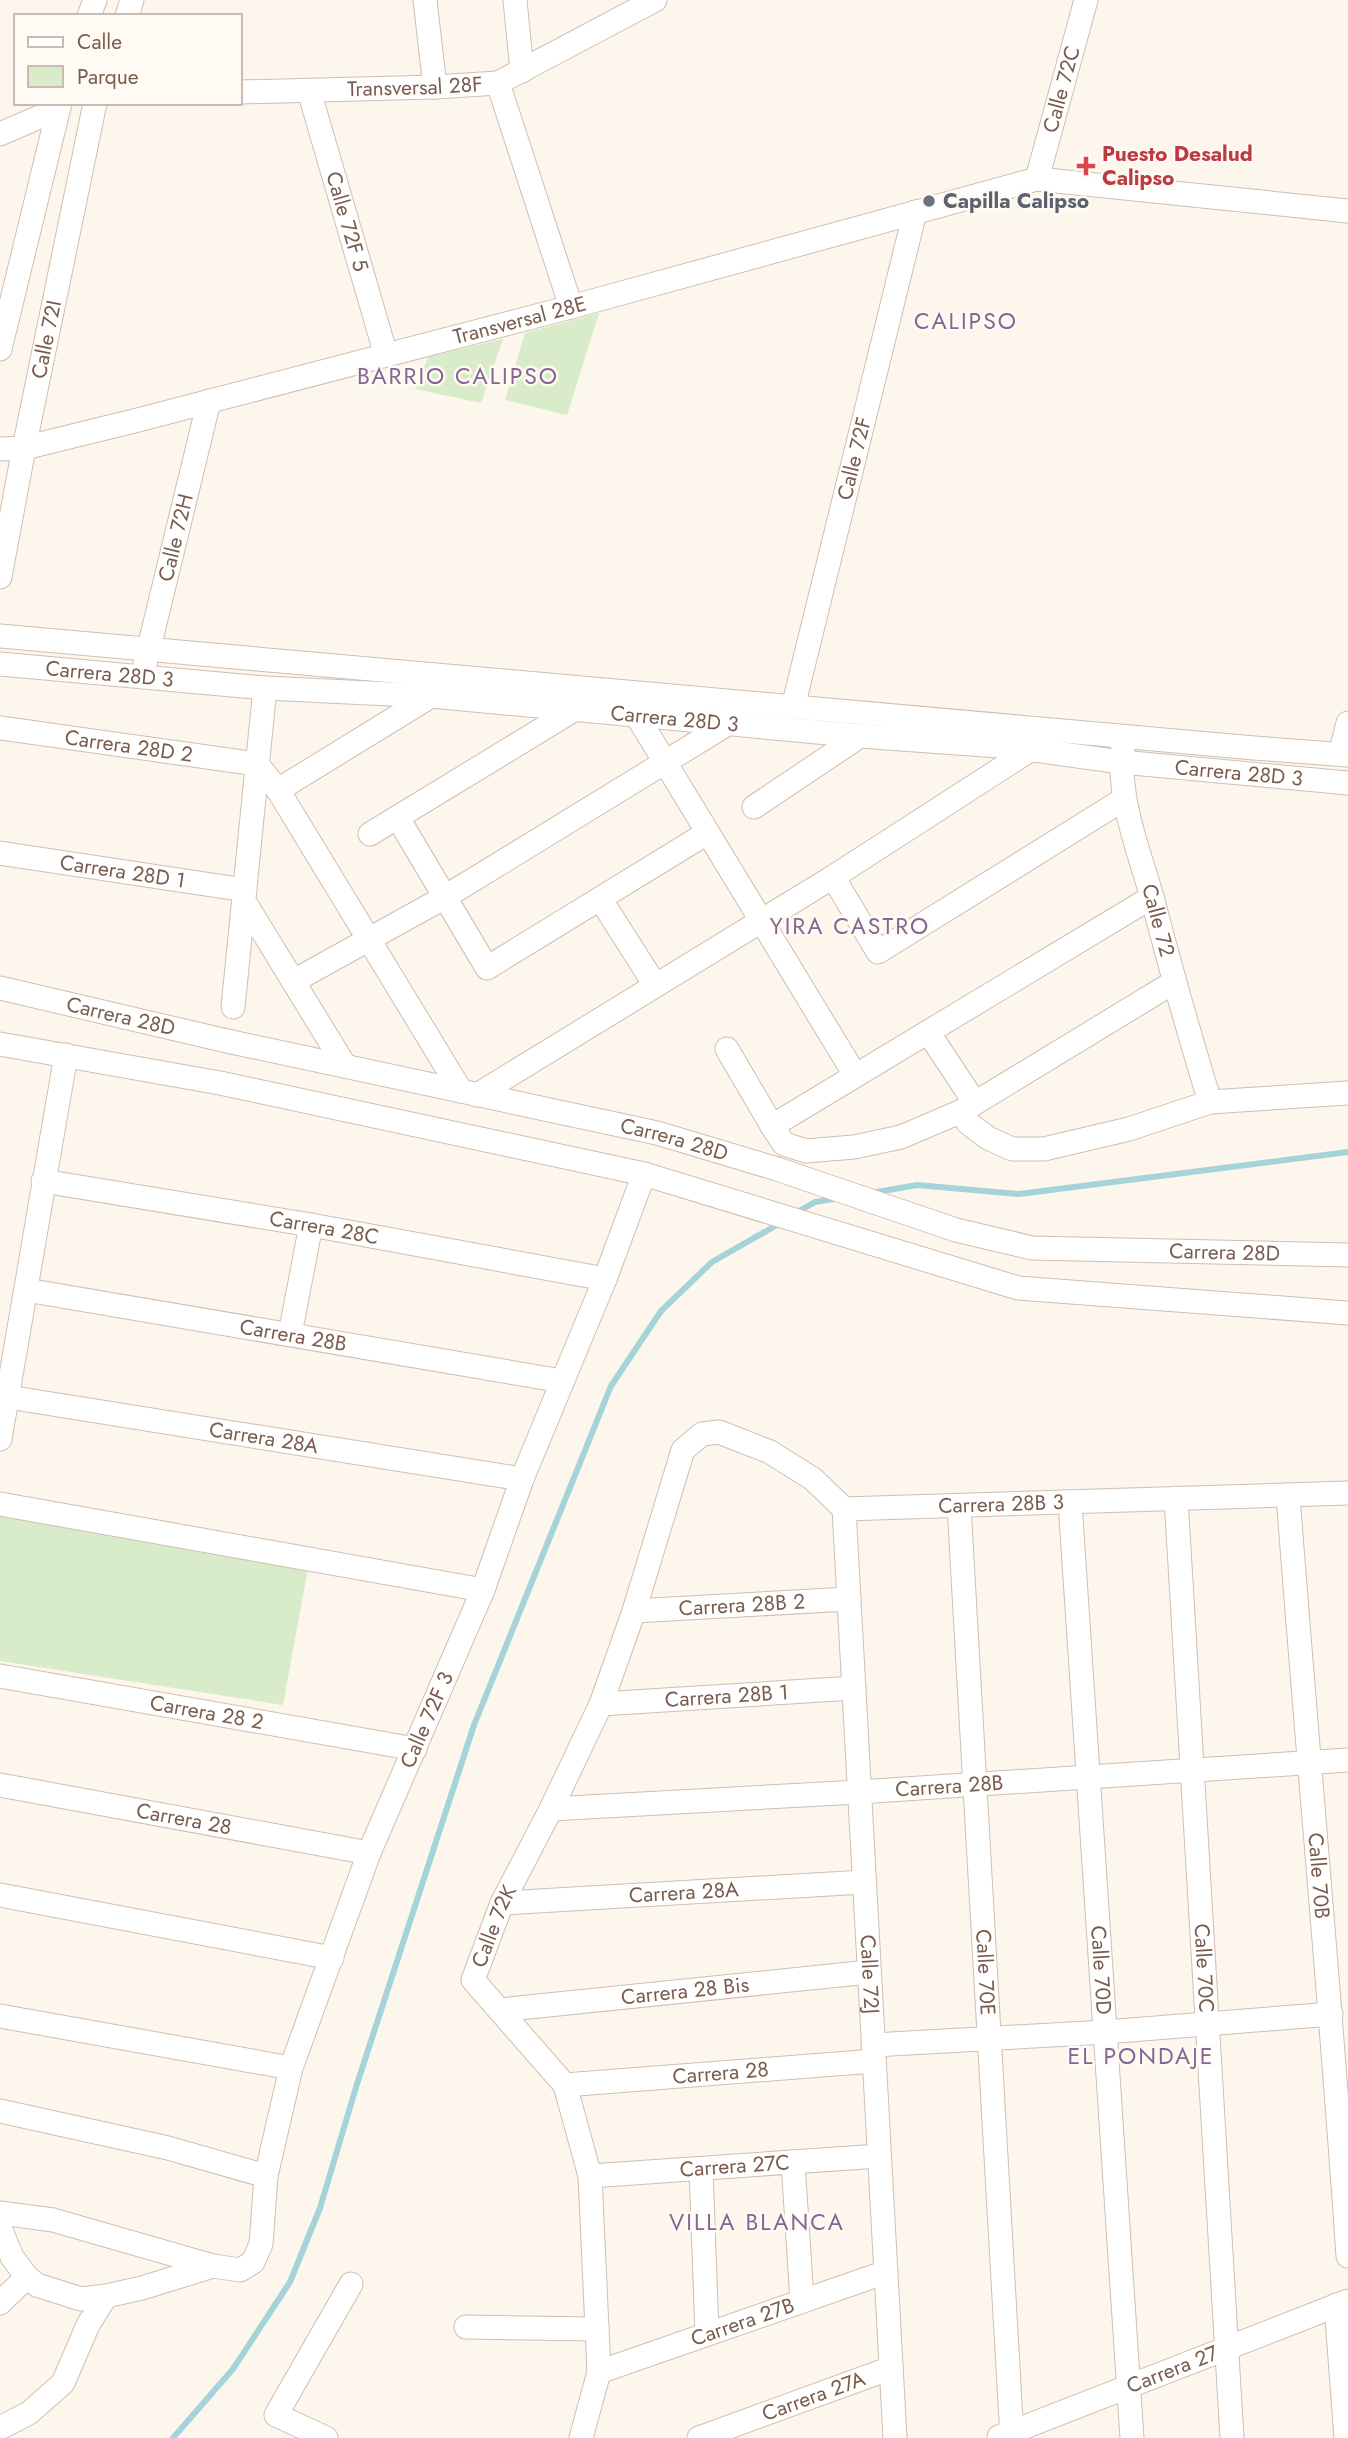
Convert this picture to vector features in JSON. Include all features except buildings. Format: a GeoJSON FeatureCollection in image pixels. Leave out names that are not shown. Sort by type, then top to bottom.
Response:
{"type":"FeatureCollection","features":[{"type":"Feature","properties":{"kind":"street"},"geometry":{"type":"LineString","coordinates":[[425,0],[435,88]]}},
{"type":"Feature","properties":{"kind":"street"},"geometry":{"type":"LineString","coordinates":[[514,0],[522,71]]}},
{"type":"Feature","properties":{"kind":"street","name":"Transversal 28F"},"geometry":{"type":"LineString","coordinates":[[242,93],[435,88],[498,83],[655,0]]}},
{"type":"Feature","properties":{"kind":"street","name":"Calle 72C"},"geometry":{"type":"LineString","coordinates":[[1037,179],[1086,0]]}},
{"type":"Feature","properties":{"kind":"street"},"geometry":{"type":"LineString","coordinates":[[498,83],[571,307]]}},
{"type":"Feature","properties":{"kind":"street","name":"Calle 72F 5"},"geometry":{"type":"LineString","coordinates":[[309,90],[386,355]]}},
{"type":"Feature","properties":{"kind":"street","name":"Calle 72I"},"geometry":{"type":"LineString","coordinates":[[0,577],[95,105]]}},
{"type":"Feature","properties":{"kind":"street"},"geometry":{"type":"LineString","coordinates":[[0,134],[59,106]]}},
{"type":"Feature","properties":{"kind":"street","name":"Calle 72I"},"geometry":{"type":"LineString","coordinates":[[0,349],[59,106]]}},
{"type":"Feature","properties":{"kind":"street"},"geometry":{"type":"LineString","coordinates":[[1037,179],[1348,211]]}},
{"type":"Feature","properties":{"kind":"street","name":"Transversal 28E"},"geometry":{"type":"LineString","coordinates":[[0,449],[24,449],[571,307],[1037,179]]}},
{"type":"Feature","properties":{"kind":"street","name":"Calle 72F"},"geometry":{"type":"LineString","coordinates":[[793,707],[915,212]]}},
{"type":"Feature","properties":{"kind":"street","name":"Calle 72H"},"geometry":{"type":"LineString","coordinates":[[143,677],[209,401]]}},
{"type":"Feature","properties":{"kind":"street","name":"Carrera 28D 3"},"geometry":{"type":"LineString","coordinates":[[0,636],[793,707],[1019,741],[1121,762],[1348,783]]}},
{"type":"Feature","properties":{"kind":"street","name":"Carrera 28D 3"},"geometry":{"type":"LineString","coordinates":[[0,664],[265,688],[431,696],[860,736],[1019,741],[1124,736],[1344,754]]}},
{"type":"Feature","properties":{"kind":"street"},"geometry":{"type":"LineString","coordinates":[[233,1007],[265,688]]}},
{"type":"Feature","properties":{"kind":"street"},"geometry":{"type":"LineString","coordinates":[[278,790],[431,696]]}},
{"type":"Feature","properties":{"kind":"street"},"geometry":{"type":"LineString","coordinates":[[370,834],[572,710]]}},
{"type":"Feature","properties":{"kind":"street"},"geometry":{"type":"LineString","coordinates":[[637,716],[664,765],[855,1075]]}},
{"type":"Feature","properties":{"kind":"street"},"geometry":{"type":"LineString","coordinates":[[294,981],[445,897],[729,723]]}},
{"type":"Feature","properties":{"kind":"street"},"geometry":{"type":"LineString","coordinates":[[1344,754],[1348,723]]}},
{"type":"Feature","properties":{"kind":"street","name":"Carrera 28D 2"},"geometry":{"type":"LineString","coordinates":[[0,729],[257,764]]}},
{"type":"Feature","properties":{"kind":"street"},"geometry":{"type":"LineString","coordinates":[[754,807],[860,736]]}},
{"type":"Feature","properties":{"kind":"street","name":"Calle 72"},"geometry":{"type":"LineString","coordinates":[[1124,736],[1121,762],[1124,799],[1210,1102]]}},
{"type":"Feature","properties":{"kind":"street"},"geometry":{"type":"LineString","coordinates":[[257,764],[278,790],[370,940],[469,1093],[833,877],[1019,741]]}},
{"type":"Feature","properties":{"kind":"street"},"geometry":{"type":"LineString","coordinates":[[833,877],[878,952],[1124,799]]}},
{"type":"Feature","properties":{"kind":"street"},"geometry":{"type":"LineString","coordinates":[[398,818],[487,968],[707,833]]}},
{"type":"Feature","properties":{"kind":"street","name":"Carrera 28D 1"},"geometry":{"type":"LineString","coordinates":[[0,853],[245,896]]}},
{"type":"Feature","properties":{"kind":"street"},"geometry":{"type":"LineString","coordinates":[[245,896],[345,1066]]}},
{"type":"Feature","properties":{"kind":"street"},"geometry":{"type":"LineString","coordinates":[[772,1126],[1152,897]]}},
{"type":"Feature","properties":{"kind":"street"},"geometry":{"type":"LineString","coordinates":[[601,900],[655,985]]}},
{"type":"Feature","properties":{"kind":"street"},"geometry":{"type":"LineString","coordinates":[[727,1049],[785,1144],[806,1151],[853,1147],[901,1137],[968,1107],[1174,982]]}},
{"type":"Feature","properties":{"kind":"street","name":"Carrera 28D"},"geometry":{"type":"LineString","coordinates":[[0,988],[657,1133],[777,1169],[956,1230],[1032,1248],[1348,1255]]}},
{"type":"Feature","properties":{"kind":"street"},"geometry":{"type":"LineString","coordinates":[[928,1032],[968,1107],[968,1123],[988,1138],[1012,1149],[1044,1150],[1129,1129],[1210,1102],[1348,1093]]}},
{"type":"Feature","properties":{"kind":"street","name":"Carrera 28D"},"geometry":{"type":"LineString","coordinates":[[0,1044],[219,1083],[644,1174],[1018,1288],[1348,1313]]}},
{"type":"Feature","properties":{"kind":"street"},"geometry":{"type":"LineString","coordinates":[[0,1439],[66,1055]]}},
{"type":"Feature","properties":{"kind":"street","name":"Calle 72F 3"},"geometry":{"type":"LineString","coordinates":[[213,2266],[240,2270],[253,2262],[261,2244],[266,2176],[290,2068],[369,1853],[483,1590],[522,1479],[605,1279],[644,1174]]}},
{"type":"Feature","properties":{"kind":"street","name":"Carrera 28C"},"geometry":{"type":"LineString","coordinates":[[43,1181],[311,1225],[605,1279]]}},
{"type":"Feature","properties":{"kind":"street"},"geometry":{"type":"LineString","coordinates":[[290,1334],[311,1225]]}},
{"type":"Feature","properties":{"kind":"street","name":"Carrera 28B"},"geometry":{"type":"LineString","coordinates":[[26,1290],[562,1381]]}},
{"type":"Feature","properties":{"kind":"street","name":"Carrera 28A"},"geometry":{"type":"LineString","coordinates":[[8,1397],[522,1479]]}},
{"type":"Feature","properties":{"kind":"street","name":"Calle 72K"},"geometry":{"type":"LineString","coordinates":[[581,2438],[599,2372],[590,2176],[565,2085],[473,1980],[502,1903],[601,1704],[634,1611],[683,1450],[702,1434],[719,1432],[770,1451],[813,1479],[844,1509]]}},
{"type":"Feature","properties":{"kind":"street","name":"Carrera 28B 3"},"geometry":{"type":"LineString","coordinates":[[844,1509],[1348,1493]]}},
{"type":"Feature","properties":{"kind":"street","name":"Calle 70B"},"geometry":{"type":"LineString","coordinates":[[1288,1495],[1348,2256]]}},
{"type":"Feature","properties":{"kind":"street","name":"Calle 70C"},"geometry":{"type":"LineString","coordinates":[[1176,1499],[1232,2438]]}},
{"type":"Feature","properties":{"kind":"street","name":"Calle 70D"},"geometry":{"type":"LineString","coordinates":[[1070,1502],[1132,2438]]}},
{"type":"Feature","properties":{"kind":"street"},"geometry":{"type":"LineString","coordinates":[[0,1504],[483,1590]]}},
{"type":"Feature","properties":{"kind":"street","name":"Calle 70E"},"geometry":{"type":"LineString","coordinates":[[959,1506],[989,2038],[1007,2436]]}},
{"type":"Feature","properties":{"kind":"street","name":"Calle 72J"},"geometry":{"type":"LineString","coordinates":[[844,1509],[895,2438]]}},
{"type":"Feature","properties":{"kind":"street","name":"Carrera 28B 2"},"geometry":{"type":"LineString","coordinates":[[634,1611],[849,1599]]}},
{"type":"Feature","properties":{"kind":"street","name":"Carrera 28 2"},"geometry":{"type":"LineString","coordinates":[[0,1676],[415,1749]]}},
{"type":"Feature","properties":{"kind":"street","name":"Carrera 28B 1"},"geometry":{"type":"LineString","coordinates":[[601,1704],[854,1688]]}},
{"type":"Feature","properties":{"kind":"street","name":"Carrera 28B"},"geometry":{"type":"LineString","coordinates":[[551,1809],[1348,1760]]}},
{"type":"Feature","properties":{"kind":"street","name":"Carrera 28"},"geometry":{"type":"LineString","coordinates":[[0,1785],[369,1853]]}},
{"type":"Feature","properties":{"kind":"street","name":"Carrera 28A"},"geometry":{"type":"LineString","coordinates":[[502,1903],[864,1882]]}},
{"type":"Feature","properties":{"kind":"street"},"geometry":{"type":"LineString","coordinates":[[0,1895],[332,1958]]}},
{"type":"Feature","properties":{"kind":"street","name":"Carrera 28 Bis"},"geometry":{"type":"LineString","coordinates":[[500,2010],[869,1972]]}},
{"type":"Feature","properties":{"kind":"street","name":"Carrera 28"},"geometry":{"type":"LineString","coordinates":[[565,2085],[874,2053],[989,2038],[1105,2032],[1331,2014]]}},
{"type":"Feature","properties":{"kind":"street"},"geometry":{"type":"LineString","coordinates":[[0,2016],[290,2068]]}},
{"type":"Feature","properties":{"kind":"street"},"geometry":{"type":"LineString","coordinates":[[0,2110],[168,2148],[266,2176]]}},
{"type":"Feature","properties":{"kind":"street","name":"Carrera 27C"},"geometry":{"type":"LineString","coordinates":[[590,2176],[879,2156]]}},
{"type":"Feature","properties":{"kind":"street"},"geometry":{"type":"LineString","coordinates":[[793,2162],[802,2301]]}},
{"type":"Feature","properties":{"kind":"street"},"geometry":{"type":"LineString","coordinates":[[701,2169],[707,2334]]}},
{"type":"Feature","properties":{"kind":"street"},"geometry":{"type":"LineString","coordinates":[[0,2213],[53,2220],[213,2266]]}},
{"type":"Feature","properties":{"kind":"street"},"geometry":{"type":"LineString","coordinates":[[0,2228],[12,2257],[27,2277],[37,2285],[81,2298],[142,2288],[213,2266]]}},
{"type":"Feature","properties":{"kind":"street","name":"Carrera 27B"},"geometry":{"type":"LineString","coordinates":[[599,2372],[886,2272]]}},
{"type":"Feature","properties":{"kind":"street"},"geometry":{"type":"LineString","coordinates":[[0,2303],[27,2277]]}},
{"type":"Feature","properties":{"kind":"street"},"geometry":{"type":"LineString","coordinates":[[326,2438],[276,2415],[351,2284]]}},
{"type":"Feature","properties":{"kind":"street"},"geometry":{"type":"LineString","coordinates":[[0,2428],[29,2413],[64,2383],[88,2325],[106,2296]]}},
{"type":"Feature","properties":{"kind":"street"},"geometry":{"type":"LineString","coordinates":[[1342,2303],[1346,2438]]}},
{"type":"Feature","properties":{"kind":"street","name":"Carrera 27"},"geometry":{"type":"LineString","coordinates":[[1007,2436],[1342,2303]]}},
{"type":"Feature","properties":{"kind":"street"},"geometry":{"type":"LineString","coordinates":[[466,2327],[597,2329]]}},
{"type":"Feature","properties":{"kind":"street","name":"Carrera 27A"},"geometry":{"type":"LineString","coordinates":[[699,2438],[891,2368]]}},
{"type":"Feature","properties":{"kind":"green space"},"geometry":{"type":"Polygon","coordinates":[[[599,313],[567,415],[505,400],[525,333],[599,313]]]}},
{"type":"Feature","properties":{"kind":"green space"},"geometry":{"type":"Polygon","coordinates":[[[503,339],[481,403],[415,389],[428,357],[503,339]]]}},
{"type":"Feature","properties":{"kind":"green space"},"geometry":{"type":"Polygon","coordinates":[[[0,1515],[308,1568],[283,1705],[0,1661],[0,1515]]]}},
{"type":"Feature","properties":{"kind":"waterway"},"geometry":{"type":"LineString","coordinates":[[871,1193],[917,1185],[1019,1194],[1348,1152]]}},
{"type":"Feature","properties":{"kind":"waterway"},"geometry":{"type":"LineString","coordinates":[[794,1214],[815,1202],[839,1198]]}},
{"type":"Feature","properties":{"kind":"waterway"},"geometry":{"type":"LineString","coordinates":[[173,2438],[233,2369],[290,2282],[320,2208],[357,2084],[474,1725],[611,1386],[661,1311],[712,1262],[782,1222]]}},
{"type":"Feature","properties":{"kind":"place","name":"Puesto Desalud Calipso"},"geometry":{"type":"Point","coordinates":[1086,166]}},
{"type":"Feature","properties":{"kind":"place","name":"Capilla Calipso"},"geometry":{"type":"Point","coordinates":[929,201]}},
{"type":"Feature","properties":{"kind":"district","name":"CALIPSO"},"geometry":{"type":"Point","coordinates":[966,321]}},
{"type":"Feature","properties":{"kind":"district","name":"BARRIO CALIPSO"},"geometry":{"type":"Point","coordinates":[458,376]}},
{"type":"Feature","properties":{"kind":"district","name":"YIRA CASTRO"},"geometry":{"type":"Point","coordinates":[850,926]}},
{"type":"Feature","properties":{"kind":"district","name":"EL PONDAJE"},"geometry":{"type":"Point","coordinates":[1141,2056]}},
{"type":"Feature","properties":{"kind":"district","name":"VILLA BLANCA"},"geometry":{"type":"Point","coordinates":[757,2222]}}]}
